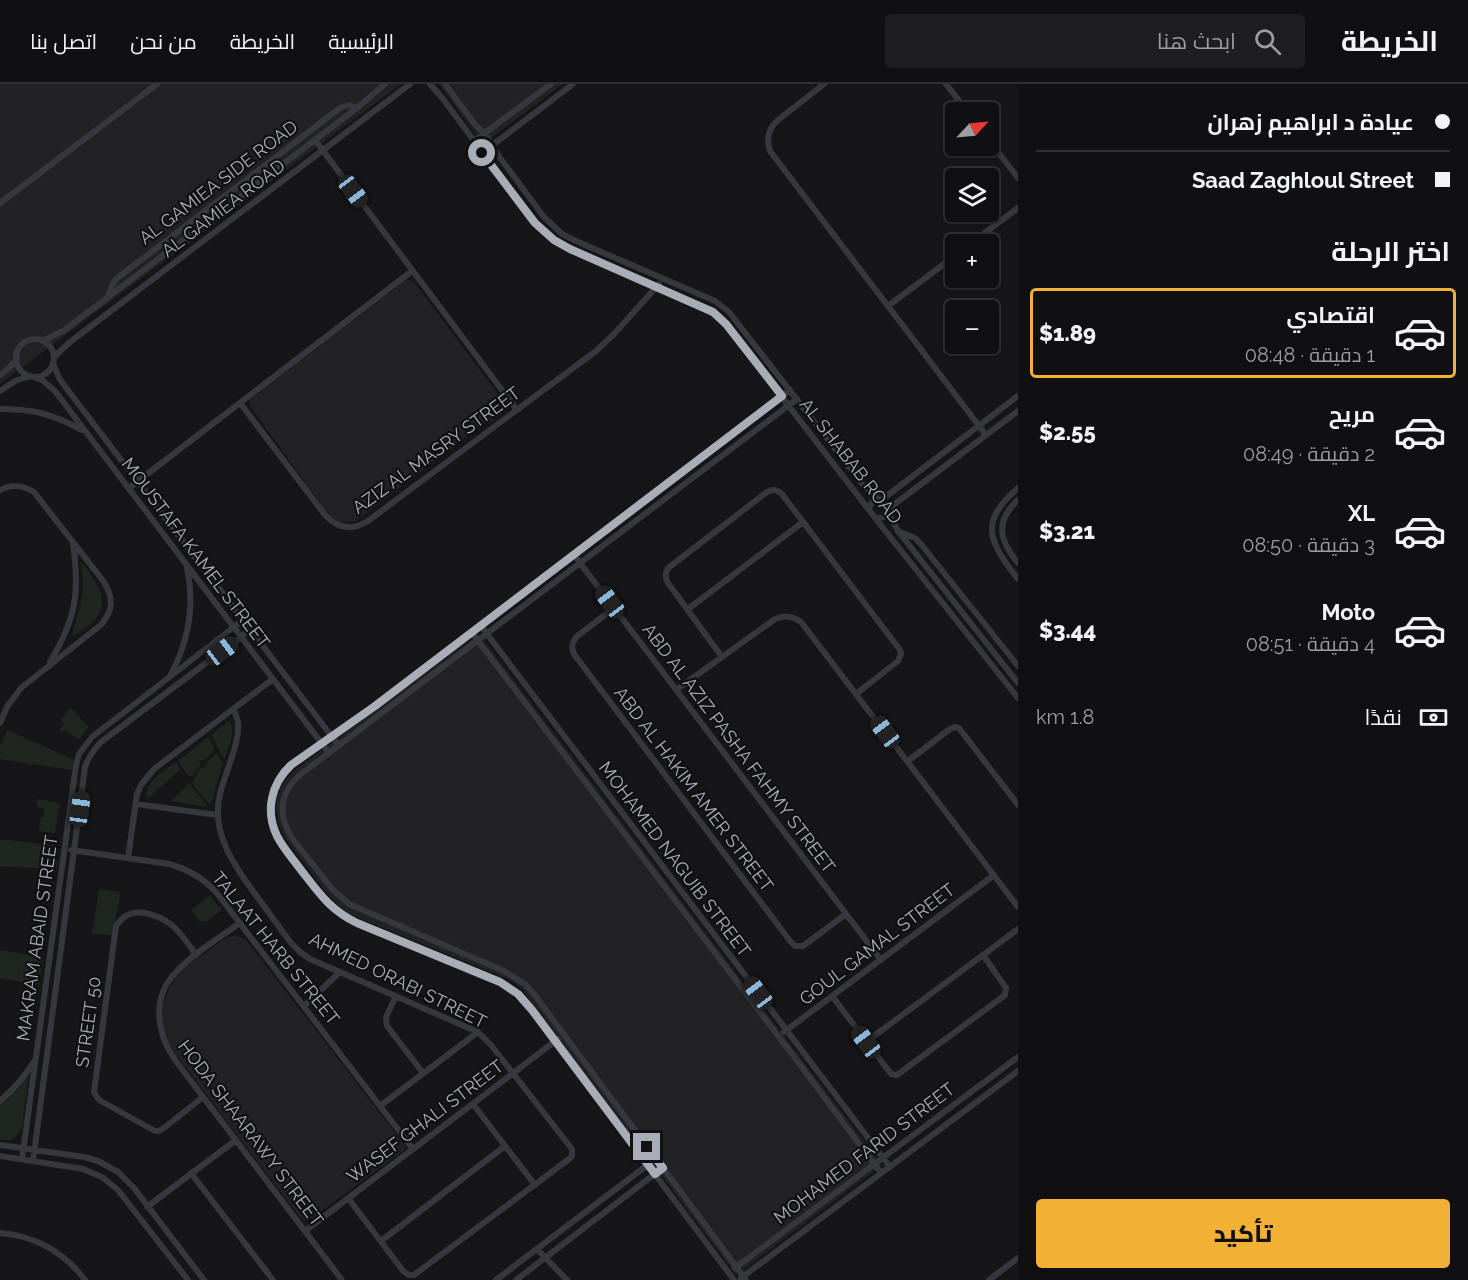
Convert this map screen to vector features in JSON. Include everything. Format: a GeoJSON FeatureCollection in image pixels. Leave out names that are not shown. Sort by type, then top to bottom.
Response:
{"type":"FeatureCollection","features":[{"type":"Feature","properties":{"kind":"street"},"geometry":{"type":"LineString","coordinates":[[0,203],[157,84]]}},
{"type":"Feature","properties":{"kind":"street","name":"AL GAMIEA ROAD"},"geometry":{"type":"LineString","coordinates":[[42,341],[63,331],[357,108],[385,84]]}},
{"type":"Feature","properties":{"kind":"street","name":"AL GAMIEA ROAD"},"geometry":{"type":"LineString","coordinates":[[54,360],[74,340],[410,84]]}},
{"type":"Feature","properties":{"kind":"street","name":"AL SHABAB ROAD"},"geometry":{"type":"LineString","coordinates":[[430,84],[535,223],[554,240],[705,308],[720,317],[1018,698]]}},
{"type":"Feature","properties":{"kind":"street","name":"AL SHABAB ROAD"},"geometry":{"type":"LineString","coordinates":[[445,84],[493,145],[544,217],[555,228],[569,238],[723,306],[863,485],[880,501],[898,531],[1018,683]]}},
{"type":"Feature","properties":{"kind":"street"},"geometry":{"type":"LineString","coordinates":[[474,141],[551,84]]}},
{"type":"Feature","properties":{"kind":"street"},"geometry":{"type":"LineString","coordinates":[[482,153],[573,84]]}},
{"type":"Feature","properties":{"kind":"street"},"geometry":{"type":"LineString","coordinates":[[824,84],[772,126],[768,134],[770,151],[986,435]]}},
{"type":"Feature","properties":{"kind":"street"},"geometry":{"type":"LineString","coordinates":[[946,84],[960,102]]}},
{"type":"Feature","properties":{"kind":"street","name":"AL GAMIEA SIDE ROAD"},"geometry":{"type":"LineString","coordinates":[[108,297],[116,279],[344,106],[353,105],[357,108]]}},
{"type":"Feature","properties":{"kind":"street"},"geometry":{"type":"LineString","coordinates":[[315,140],[517,410]]}},
{"type":"Feature","properties":{"kind":"street"},"geometry":{"type":"LineString","coordinates":[[999,153],[1018,178]]}},
{"type":"Feature","properties":{"kind":"street"},"geometry":{"type":"LineString","coordinates":[[251,188],[260,199]]}},
{"type":"Feature","properties":{"kind":"street"},"geometry":{"type":"LineString","coordinates":[[983,234],[1018,208]]}},
{"type":"Feature","properties":{"kind":"street"},"geometry":{"type":"LineString","coordinates":[[888,306],[945,263]]}},
{"type":"Feature","properties":{"kind":"street"},"geometry":{"type":"LineString","coordinates":[[129,488],[412,271]]}},
{"type":"Feature","properties":{"kind":"street","name":"AZIZ AL MASRY STREET"},"geometry":{"type":"LineString","coordinates":[[240,403],[330,521],[351,528],[368,521],[604,345],[664,279]]}},
{"type":"Feature","properties":{"kind":"street"},"geometry":{"type":"LineString","coordinates":[[0,375],[10,367],[25,343],[33,340],[42,341],[52,349],[54,360],[51,368],[44,375],[22,377],[0,391]]}},
{"type":"Feature","properties":{"kind":"street"},"geometry":{"type":"LineString","coordinates":[[17,357],[20,369],[32,376]]}},
{"type":"Feature","properties":{"kind":"street","name":"MOUSTAFA KAMEL STREET"},"geometry":{"type":"LineString","coordinates":[[54,360],[59,378],[339,746]]}},
{"type":"Feature","properties":{"kind":"street","name":"MOUSTAFA KAMEL STREET"},"geometry":{"type":"LineString","coordinates":[[32,376],[42,380],[55,391],[329,753]]}},
{"type":"Feature","properties":{"kind":"street"},"geometry":{"type":"LineString","coordinates":[[740,1279],[729,1273],[526,1002],[510,987],[500,982],[346,918],[327,903],[281,842],[273,826],[271,804],[277,782],[291,765],[472,633],[790,390]]}},
{"type":"Feature","properties":{"kind":"street"},"geometry":{"type":"LineString","coordinates":[[869,509],[872,502],[880,501],[1018,396]]}},
{"type":"Feature","properties":{"kind":"street"},"geometry":{"type":"LineString","coordinates":[[740,1279],[736,1267],[534,994],[516,977],[504,971],[359,910],[340,898],[292,838],[283,819],[282,809],[287,789],[293,780],[797,399]]}},
{"type":"Feature","properties":{"kind":"street"},"geometry":{"type":"LineString","coordinates":[[0,409],[36,411],[54,416],[86,432]]}},
{"type":"Feature","properties":{"kind":"street"},"geometry":{"type":"LineString","coordinates":[[876,519],[884,517],[887,510],[1018,411]]}},
{"type":"Feature","properties":{"kind":"street"},"geometry":{"type":"LineString","coordinates":[[0,490],[10,486],[19,486],[34,492],[104,582],[110,592],[111,604],[109,615],[102,624],[21,688],[13,697],[0,723]]}},
{"type":"Feature","properties":{"kind":"street"},"geometry":{"type":"LineString","coordinates":[[1018,488],[1002,503],[995,514],[992,526],[997,550],[1018,579]]}},
{"type":"Feature","properties":{"kind":"street"},"geometry":{"type":"LineString","coordinates":[[722,657],[666,578],[666,572],[668,568],[767,492],[772,489],[777,490],[900,650],[898,661],[856,694]]}},
{"type":"Feature","properties":{"kind":"street"},"geometry":{"type":"LineString","coordinates":[[1018,500],[1005,516],[1002,537],[1018,563]]}},
{"type":"Feature","properties":{"kind":"street"},"geometry":{"type":"LineString","coordinates":[[688,609],[803,522]]}},
{"type":"Feature","properties":{"kind":"street"},"geometry":{"type":"LineString","coordinates":[[898,531],[915,538],[921,544],[1018,666]]}},
{"type":"Feature","properties":{"kind":"street"},"geometry":{"type":"LineString","coordinates":[[47,666],[65,634],[74,607],[77,579],[73,542]]}},
{"type":"Feature","properties":{"kind":"street","name":"ABD AL AZIZ PASHA FAHMY STREET"},"geometry":{"type":"LineString","coordinates":[[574,555],[881,960]]}},
{"type":"Feature","properties":{"kind":"street"},"geometry":{"type":"LineString","coordinates":[[169,676],[182,650],[189,622],[191,593],[186,564]]}},
{"type":"Feature","properties":{"kind":"street","name":"ABD AL HAKIM AMER STREET"},"geometry":{"type":"LineString","coordinates":[[614,608],[576,638],[572,649],[574,654],[790,941],[795,945],[803,946],[846,914]]}},
{"type":"Feature","properties":{"kind":"street"},"geometry":{"type":"LineString","coordinates":[[676,690],[775,619],[793,616],[801,622],[1018,907]]}},
{"type":"Feature","properties":{"kind":"street","name":"MAKRAM ABAID STREET"},"geometry":{"type":"LineString","coordinates":[[22,1159],[79,754],[92,737],[243,620]]}},
{"type":"Feature","properties":{"kind":"street","name":"MOHAMED NAGUIB STREET"},"geometry":{"type":"LineString","coordinates":[[481,626],[890,1167]]}},
{"type":"Feature","properties":{"kind":"street","name":"MAKRAM ABAID STREET"},"geometry":{"type":"LineString","coordinates":[[33,1161],[88,757],[101,742],[250,630]]}},
{"type":"Feature","properties":{"kind":"street","name":"MOHAMED NAGUIB STREET"},"geometry":{"type":"LineString","coordinates":[[472,633],[881,1173]]}},
{"type":"Feature","properties":{"kind":"street"},"geometry":{"type":"LineString","coordinates":[[128,858],[135,804],[141,785],[154,769],[273,679]]}},
{"type":"Feature","properties":{"kind":"street","name":"AHMED ORABI STREET"},"geometry":{"type":"LineString","coordinates":[[234,709],[238,721],[238,733],[219,795],[217,815],[224,843],[235,867],[291,943],[310,959],[478,1032],[491,1045],[573,1152],[569,1159],[414,1275],[404,1272],[348,1198]]}},
{"type":"Feature","properties":{"kind":"street"},"geometry":{"type":"LineString","coordinates":[[314,733],[318,733],[324,726]]}},
{"type":"Feature","properties":{"kind":"street"},"geometry":{"type":"LineString","coordinates":[[908,761],[950,729],[959,728],[1018,806]]}},
{"type":"Feature","properties":{"kind":"street"},"geometry":{"type":"LineString","coordinates":[[570,761],[578,755]]}},
{"type":"Feature","properties":{"kind":"street"},"geometry":{"type":"LineString","coordinates":[[135,804],[217,815]]}},
{"type":"Feature","properties":{"kind":"street","name":"TALAAT HARB STREET"},"geometry":{"type":"LineString","coordinates":[[64,849],[182,867],[195,873],[206,882],[413,1149]]}},
{"type":"Feature","properties":{"kind":"street","name":"GOUL GAMAL STREET"},"geometry":{"type":"LineString","coordinates":[[779,1036],[994,875]]}},
{"type":"Feature","properties":{"kind":"street","name":"STREET 50"},"geometry":{"type":"LineString","coordinates":[[196,955],[175,927],[164,920],[141,913],[127,915],[121,920],[116,927],[94,1092],[99,1100],[154,1131],[159,1131],[203,1097]]}},
{"type":"Feature","properties":{"kind":"street"},"geometry":{"type":"LineString","coordinates":[[376,931],[379,922],[383,920]]}},
{"type":"Feature","properties":{"kind":"street","name":"HODA SHAARAWY STREET"},"geometry":{"type":"LineString","coordinates":[[240,923],[175,972],[166,985],[161,1000],[160,1032],[166,1047],[342,1280]]}},
{"type":"Feature","properties":{"kind":"street"},"geometry":{"type":"LineString","coordinates":[[400,940],[405,929]]}},
{"type":"Feature","properties":{"kind":"street"},"geometry":{"type":"LineString","coordinates":[[866,1042],[1018,929]]}},
{"type":"Feature","properties":{"kind":"street"},"geometry":{"type":"LineString","coordinates":[[832,996],[891,1074],[900,1074],[1005,995],[1006,988],[983,955]]}},
{"type":"Feature","properties":{"kind":"street"},"geometry":{"type":"LineString","coordinates":[[304,1006],[340,972]]}},
{"type":"Feature","properties":{"kind":"street"},"geometry":{"type":"LineString","coordinates":[[396,996],[386,1017],[387,1026],[423,1073]]}},
{"type":"Feature","properties":{"kind":"street"},"geometry":{"type":"LineString","coordinates":[[380,1106],[478,1032]]}},
{"type":"Feature","properties":{"kind":"street","name":"WASEF GHALI STREET"},"geometry":{"type":"LineString","coordinates":[[305,1231],[564,1035]]}},
{"type":"Feature","properties":{"kind":"street","name":"MOHAMED FARID STREET"},"geometry":{"type":"LineString","coordinates":[[729,1273],[1018,1057]]}},
{"type":"Feature","properties":{"kind":"street"},"geometry":{"type":"LineString","coordinates":[[0,1101],[25,1076],[36,1059]]}},
{"type":"Feature","properties":{"kind":"street","name":"MOHAMED FARID STREET"},"geometry":{"type":"LineString","coordinates":[[740,1279],[1018,1071]]}},
{"type":"Feature","properties":{"kind":"street"},"geometry":{"type":"LineString","coordinates":[[472,1104],[535,1185]]}},
{"type":"Feature","properties":{"kind":"street"},"geometry":{"type":"LineString","coordinates":[[147,1206],[236,1140]]}},
{"type":"Feature","properties":{"kind":"street"},"geometry":{"type":"LineString","coordinates":[[0,1145],[84,1157],[108,1166],[126,1179],[204,1280]]}},
{"type":"Feature","properties":{"kind":"street"},"geometry":{"type":"LineString","coordinates":[[381,1241],[505,1146]]}},
{"type":"Feature","properties":{"kind":"street"},"geometry":{"type":"LineString","coordinates":[[0,1156],[83,1169],[102,1177],[118,1190],[189,1280],[199,1274]]}},
{"type":"Feature","properties":{"kind":"street"},"geometry":{"type":"LineString","coordinates":[[496,1280],[656,1159]]}},
{"type":"Feature","properties":{"kind":"street"},"geometry":{"type":"LineString","coordinates":[[516,1280],[663,1168]]}},
{"type":"Feature","properties":{"kind":"street"},"geometry":{"type":"LineString","coordinates":[[191,1173],[273,1280]]}},
{"type":"Feature","properties":{"kind":"street"},"geometry":{"type":"LineString","coordinates":[[0,1233],[23,1237],[50,1248],[70,1263],[85,1280]]}},
{"type":"Feature","properties":{"kind":"street"},"geometry":{"type":"LineString","coordinates":[[537,1248],[567,1280]]}},
{"type":"Feature","properties":{"kind":"street"},"geometry":{"type":"LineString","coordinates":[[988,1280],[1018,1258]]}},
{"type":"Feature","properties":{"kind":"shaded area"},"geometry":{"type":"Polygon","coordinates":[[[0,84],[401,84],[0,384],[0,84]]]}},
{"type":"Feature","properties":{"kind":"shaded area"},"geometry":{"type":"Polygon","coordinates":[[[439,84],[563,84],[483,144],[439,84]]]}},
{"type":"Feature","properties":{"kind":"shaded area"},"geometry":{"type":"Polygon","coordinates":[[[406,280],[415,283],[507,406],[504,412],[489,423],[487,421],[356,521],[341,522],[328,514],[250,406],[250,402],[406,280]]]}},
{"type":"Feature","properties":{"kind":"shaded area"},"geometry":{"type":"Polygon","coordinates":[[[81,562],[97,584],[102,606],[93,622],[73,636],[82,598],[81,562]]]}},
{"type":"Feature","properties":{"kind":"shaded area"},"geometry":{"type":"Polygon","coordinates":[[[479,634],[882,1165],[736,1275],[522,989],[503,977],[344,910],[329,896],[285,838],[279,826],[276,810],[277,797],[282,785],[292,772],[479,634]]]}},
{"type":"Feature","properties":{"kind":"shaded area"},"geometry":{"type":"Polygon","coordinates":[[[71,708],[89,727],[79,739],[69,732],[60,730],[64,723],[61,719],[71,708]]]}},
{"type":"Feature","properties":{"kind":"shaded area"},"geometry":{"type":"Polygon","coordinates":[[[230,720],[232,735],[224,760],[211,735],[230,720]]]}},
{"type":"Feature","properties":{"kind":"shaded area"},"geometry":{"type":"Polygon","coordinates":[[[7,730],[74,760],[71,770],[0,759],[0,745],[7,730]]]}},
{"type":"Feature","properties":{"kind":"shaded area"},"geometry":{"type":"Polygon","coordinates":[[[208,737],[215,750],[204,760],[200,760],[200,765],[193,776],[188,776],[178,761],[208,737]]]}},
{"type":"Feature","properties":{"kind":"shaded area"},"geometry":{"type":"Polygon","coordinates":[[[217,753],[223,763],[212,801],[209,804],[192,784],[199,769],[207,766],[207,762],[217,753]]]}},
{"type":"Feature","properties":{"kind":"shaded area"},"geometry":{"type":"Polygon","coordinates":[[[176,762],[180,769],[149,798],[146,797],[153,781],[176,762]]]}},
{"type":"Feature","properties":{"kind":"shaded area"},"geometry":{"type":"Polygon","coordinates":[[[189,783],[207,805],[206,807],[171,801],[189,783]]]}},
{"type":"Feature","properties":{"kind":"shaded area"},"geometry":{"type":"Polygon","coordinates":[[[38,799],[60,803],[55,833],[39,831],[44,809],[36,806],[38,799]]]}},
{"type":"Feature","properties":{"kind":"shaded area"},"geometry":{"type":"Polygon","coordinates":[[[0,839],[57,846],[57,869],[0,866],[0,839]]]}},
{"type":"Feature","properties":{"kind":"shaded area"},"geometry":{"type":"Polygon","coordinates":[[[99,889],[121,892],[112,935],[92,934],[99,889]]]}},
{"type":"Feature","properties":{"kind":"shaded area"},"geometry":{"type":"Polygon","coordinates":[[[210,895],[222,910],[207,921],[200,922],[191,910],[210,895]]]}},
{"type":"Feature","properties":{"kind":"shaded area"},"geometry":{"type":"Polygon","coordinates":[[[233,936],[246,940],[407,1148],[308,1221],[302,1220],[177,1056],[162,1026],[163,1003],[176,977],[196,959],[226,938],[233,936]]]}},
{"type":"Feature","properties":{"kind":"shaded area"},"geometry":{"type":"Polygon","coordinates":[[[0,950],[43,957],[39,985],[0,978],[0,950]]]}},
{"type":"Feature","properties":{"kind":"shaded area"},"geometry":{"type":"Polygon","coordinates":[[[29,1072],[22,1128],[13,1140],[0,1140],[0,1103],[29,1072]]]}},
{"type":"Feature","properties":{"kind":"route"},"geometry":{"type":"LineString","coordinates":[[482,153],[535,223],[547,235],[570,249],[713,312],[726,324],[782,396],[375,706],[291,765],[277,782],[273,792],[271,815],[273,826],[281,842],[319,894],[336,911],[357,923],[500,982],[518,994],[655,1174],[663,1168],[647,1147]]}}]}
